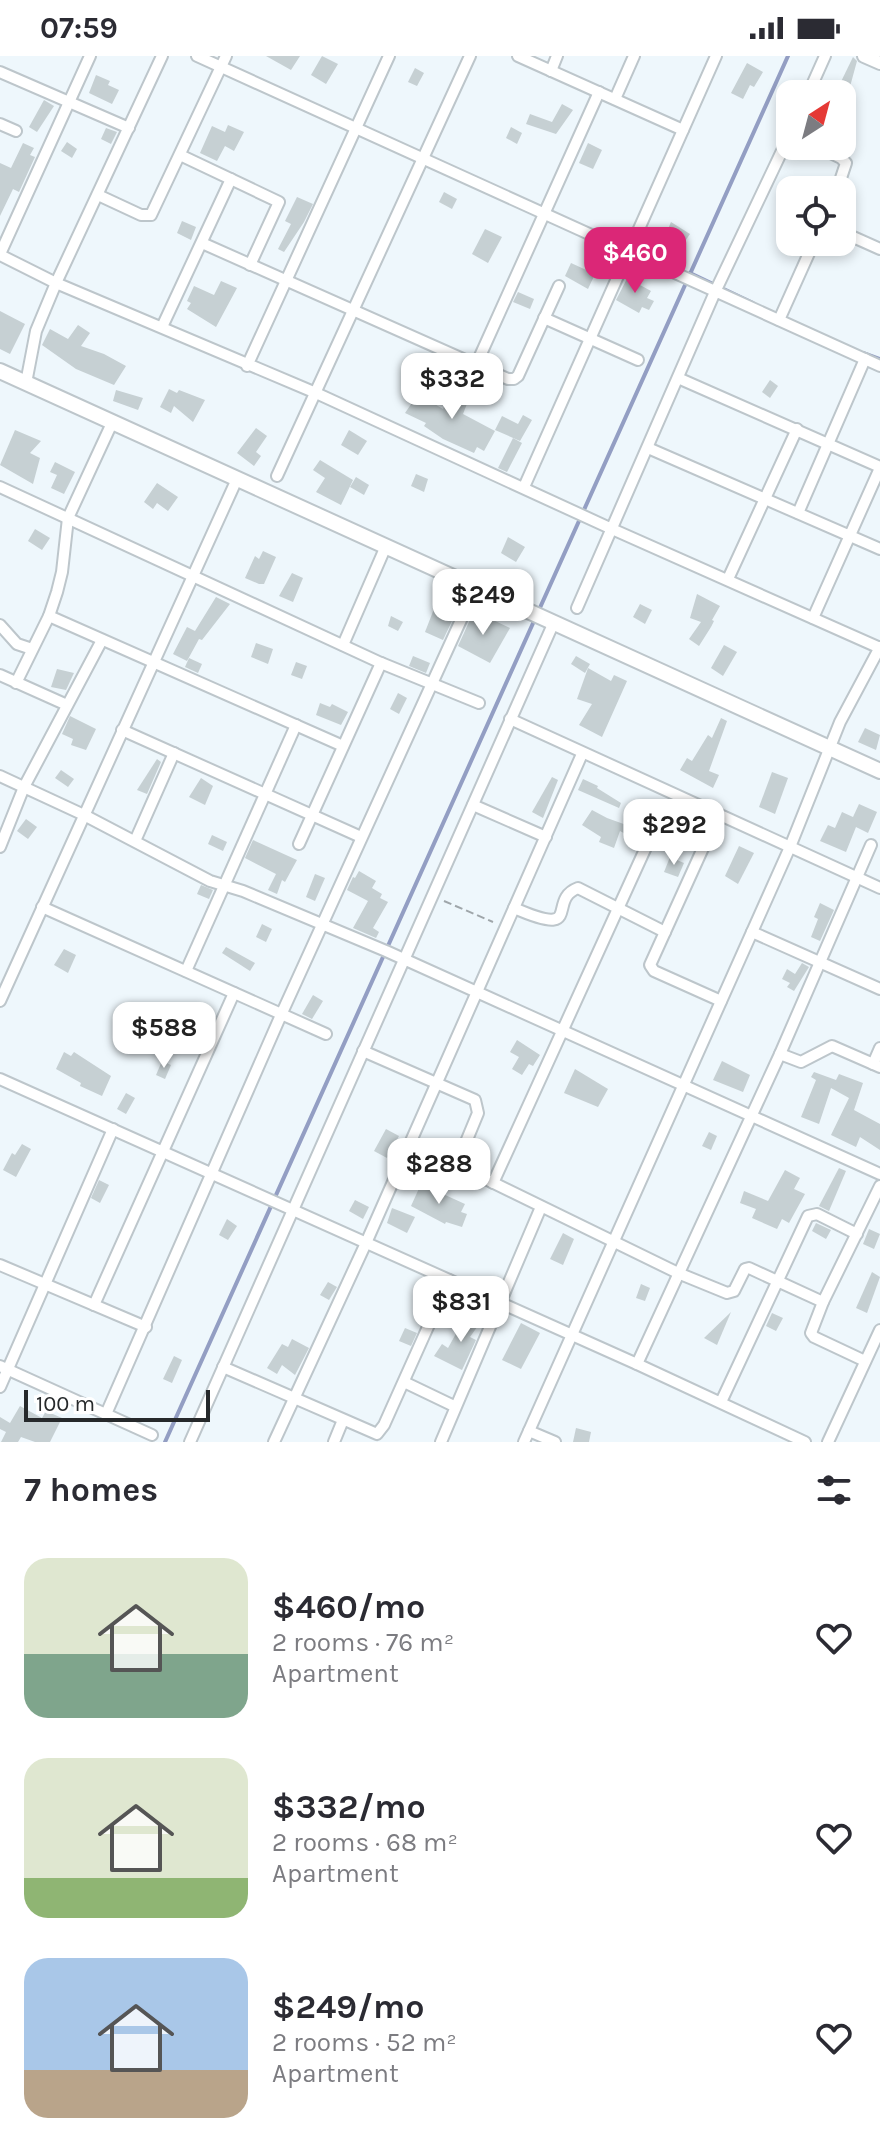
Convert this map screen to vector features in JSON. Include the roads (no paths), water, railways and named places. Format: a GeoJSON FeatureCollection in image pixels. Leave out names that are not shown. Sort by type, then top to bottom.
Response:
{"type":"FeatureCollection","features":[{"type":"Feature","properties":{"kind":"main road"},"geometry":{"type":"LineString","coordinates":[[0,371],[880,771]]}},
{"type":"Feature","properties":{"kind":"street"},"geometry":{"type":"LineString","coordinates":[[90,56],[0,255],[56,283],[316,393],[880,648],[828,748],[790,847],[524,1442]]}},
{"type":"Feature","properties":{"kind":"street"},"geometry":{"type":"LineString","coordinates":[[26,383],[36,331],[162,56]]}},
{"type":"Feature","properties":{"kind":"street"},"geometry":{"type":"LineString","coordinates":[[197,56],[224,61],[355,129],[880,366]]}},
{"type":"Feature","properties":{"kind":"street"},"geometry":{"type":"LineString","coordinates":[[247,366],[389,56]]}},
{"type":"Feature","properties":{"kind":"street"},"geometry":{"type":"LineString","coordinates":[[277,476],[470,56]]}},
{"type":"Feature","properties":{"kind":"street"},"geometry":{"type":"LineString","coordinates":[[518,56],[683,130]]}},
{"type":"Feature","properties":{"kind":"street"},"geometry":{"type":"LineString","coordinates":[[551,71],[557,56]]}},
{"type":"Feature","properties":{"kind":"street"},"geometry":{"type":"LineString","coordinates":[[615,99],[634,56]]}},
{"type":"Feature","properties":{"kind":"street"},"geometry":{"type":"LineString","coordinates":[[524,487],[716,56]]}},
{"type":"Feature","properties":{"kind":"street"},"geometry":{"type":"LineString","coordinates":[[814,80],[825,56]]}},
{"type":"Feature","properties":{"kind":"street"},"geometry":{"type":"LineString","coordinates":[[864,56],[880,63]]}},
{"type":"Feature","properties":{"kind":"street"},"geometry":{"type":"LineString","coordinates":[[98,195],[141,215],[151,215],[224,61]]}},
{"type":"Feature","properties":{"kind":"street"},"geometry":{"type":"LineString","coordinates":[[0,72],[129,128]]}},
{"type":"Feature","properties":{"kind":"street"},"geometry":{"type":"LineString","coordinates":[[476,365],[599,92]]}},
{"type":"Feature","properties":{"kind":"street"},"geometry":{"type":"LineString","coordinates":[[0,124],[16,131]]}},
{"type":"Feature","properties":{"kind":"street"},"geometry":{"type":"LineString","coordinates":[[180,155],[279,202],[250,265]]}},
{"type":"Feature","properties":{"kind":"street"},"geometry":{"type":"LineString","coordinates":[[577,608],[715,292],[778,160]]}},
{"type":"Feature","properties":{"kind":"street"},"geometry":{"type":"LineString","coordinates":[[162,327],[231,179]]}},
{"type":"Feature","properties":{"kind":"street"},"geometry":{"type":"LineString","coordinates":[[856,238],[879,247]]}},
{"type":"Feature","properties":{"kind":"street"},"geometry":{"type":"LineString","coordinates":[[202,243],[514,379],[559,286]]}},
{"type":"Feature","properties":{"kind":"street"},"geometry":{"type":"LineString","coordinates":[[779,320],[808,256]]}},
{"type":"Feature","properties":{"kind":"street"},"geometry":{"type":"LineString","coordinates":[[544,318],[638,360]]}},
{"type":"Feature","properties":{"kind":"street"},"geometry":{"type":"LineString","coordinates":[[798,513],[865,359]]}},
{"type":"Feature","properties":{"kind":"street"},"geometry":{"type":"LineString","coordinates":[[678,378],[880,468],[813,618]]}},
{"type":"Feature","properties":{"kind":"street"},"geometry":{"type":"LineString","coordinates":[[16,683],[49,616],[62,572],[68,518],[112,423]]}},
{"type":"Feature","properties":{"kind":"street"},"geometry":{"type":"LineString","coordinates":[[728,579],[797,429]]}},
{"type":"Feature","properties":{"kind":"street"},"geometry":{"type":"LineString","coordinates":[[648,448],[880,549]]}},
{"type":"Feature","properties":{"kind":"street"},"geometry":{"type":"LineString","coordinates":[[0,1001],[237,479]]}},
{"type":"Feature","properties":{"kind":"street"},"geometry":{"type":"LineString","coordinates":[[1,490],[194,575],[381,663],[479,703]]}},
{"type":"Feature","properties":{"kind":"street"},"geometry":{"type":"LineString","coordinates":[[343,645],[386,546]]}},
{"type":"Feature","properties":{"kind":"street"},"geometry":{"type":"LineString","coordinates":[[106,1414],[322,923],[476,587]]}},
{"type":"Feature","properties":{"kind":"street"},"geometry":{"type":"LineString","coordinates":[[49,616],[343,746]]}},
{"type":"Feature","properties":{"kind":"street"},"geometry":{"type":"LineString","coordinates":[[190,1442],[473,805],[549,620]]}},
{"type":"Feature","properties":{"kind":"street"},"geometry":{"type":"LineString","coordinates":[[0,625],[17,644],[32,649]]}},
{"type":"Feature","properties":{"kind":"street"},"geometry":{"type":"LineString","coordinates":[[0,847],[24,787],[102,640]]}},
{"type":"Feature","properties":{"kind":"street"},"geometry":{"type":"LineString","coordinates":[[299,844],[381,663]]}},
{"type":"Feature","properties":{"kind":"street"},"geometry":{"type":"LineString","coordinates":[[0,675],[67,705]]}},
{"type":"Feature","properties":{"kind":"street"},"geometry":{"type":"LineString","coordinates":[[510,719],[880,888]]}},
{"type":"Feature","properties":{"kind":"street"},"geometry":{"type":"LineString","coordinates":[[186,971],[296,725]]}},
{"type":"Feature","properties":{"kind":"street"},"geometry":{"type":"LineString","coordinates":[[122,730],[361,837]]}},
{"type":"Feature","properties":{"kind":"street"},"geometry":{"type":"LineString","coordinates":[[135,841],[174,753]]}},
{"type":"Feature","properties":{"kind":"street"},"geometry":{"type":"LineString","coordinates":[[274,1442],[366,1243],[582,754]]}},
{"type":"Feature","properties":{"kind":"street"},"geometry":{"type":"LineString","coordinates":[[0,776],[223,886],[322,923],[880,1174]]}},
{"type":"Feature","properties":{"kind":"street"},"geometry":{"type":"LineString","coordinates":[[473,805],[546,837]]}},
{"type":"Feature","properties":{"kind":"street"},"geometry":{"type":"LineString","coordinates":[[718,815],[651,963],[652,969],[721,1001]]}},
{"type":"Feature","properties":{"kind":"street"},"geometry":{"type":"LineString","coordinates":[[493,1183],[647,845]]}},
{"type":"Feature","properties":{"kind":"street"},"geometry":{"type":"LineString","coordinates":[[637,1364],[749,1115],[780,1054],[871,845]]}},
{"type":"Feature","properties":{"kind":"street"},"geometry":{"type":"LineString","coordinates":[[514,908],[552,921],[559,917],[571,891],[578,888],[665,932]]}},
{"type":"Feature","properties":{"kind":"street"},"geometry":{"type":"LineString","coordinates":[[42,907],[326,1034]]}},
{"type":"Feature","properties":{"kind":"street"},"geometry":{"type":"LineString","coordinates":[[752,932],[880,989]]}},
{"type":"Feature","properties":{"kind":"street"},"geometry":{"type":"LineString","coordinates":[[94,1305],[234,993]]}},
{"type":"Feature","properties":{"kind":"street"},"geometry":{"type":"LineString","coordinates":[[780,1054],[801,1062],[832,1046],[876,1065],[880,1048]]}},
{"type":"Feature","properties":{"kind":"street"},"geometry":{"type":"LineString","coordinates":[[363,1051],[472,1098],[478,1113],[459,1161],[463,1168],[678,1273],[729,1293],[736,1288],[747,1268],[823,1302]]}},
{"type":"Feature","properties":{"kind":"street"},"geometry":{"type":"LineString","coordinates":[[0,1079],[805,1442]]}},
{"type":"Feature","properties":{"kind":"street"},"geometry":{"type":"LineString","coordinates":[[0,1387],[4,1368],[45,1284],[113,1129]]}},
{"type":"Feature","properties":{"kind":"street"},"geometry":{"type":"LineString","coordinates":[[865,1361],[811,1333],[880,1186]]}},
{"type":"Feature","properties":{"kind":"street"},"geometry":{"type":"LineString","coordinates":[[441,1442],[541,1207]]}},
{"type":"Feature","properties":{"kind":"street"},"geometry":{"type":"LineString","coordinates":[[721,1402],[810,1215],[817,1214],[857,1234]]}},
{"type":"Feature","properties":{"kind":"street"},"geometry":{"type":"LineString","coordinates":[[0,1265],[146,1327]]}},
{"type":"Feature","properties":{"kind":"street"},"geometry":{"type":"LineString","coordinates":[[223,1367],[373,1434],[380,1432],[449,1280]]}},
{"type":"Feature","properties":{"kind":"street"},"geometry":{"type":"LineString","coordinates":[[828,1442],[880,1330]]}},
{"type":"Feature","properties":{"kind":"street"},"geometry":{"type":"LineString","coordinates":[[4,1368],[152,1435]]}},
{"type":"Feature","properties":{"kind":"street"},"geometry":{"type":"LineString","coordinates":[[404,1382],[454,1406]]}},
{"type":"Feature","properties":{"kind":"street"},"geometry":{"type":"LineString","coordinates":[[334,1442],[343,1420]]}},
{"type":"Feature","properties":{"kind":"street"},"geometry":{"type":"LineString","coordinates":[[529,1431],[555,1442]]}},
{"type":"Feature","properties":{"kind":"waterway"},"geometry":{"type":"LineString","coordinates":[[165,1442],[788,56]]}},
{"type":"Feature","properties":{"kind":"waterway"},"geometry":{"type":"LineString","coordinates":[[690,273],[753,303]]}},
{"type":"Feature","properties":{"kind":"waterway"},"geometry":{"type":"LineString","coordinates":[[863,353],[880,359]]}}]}
